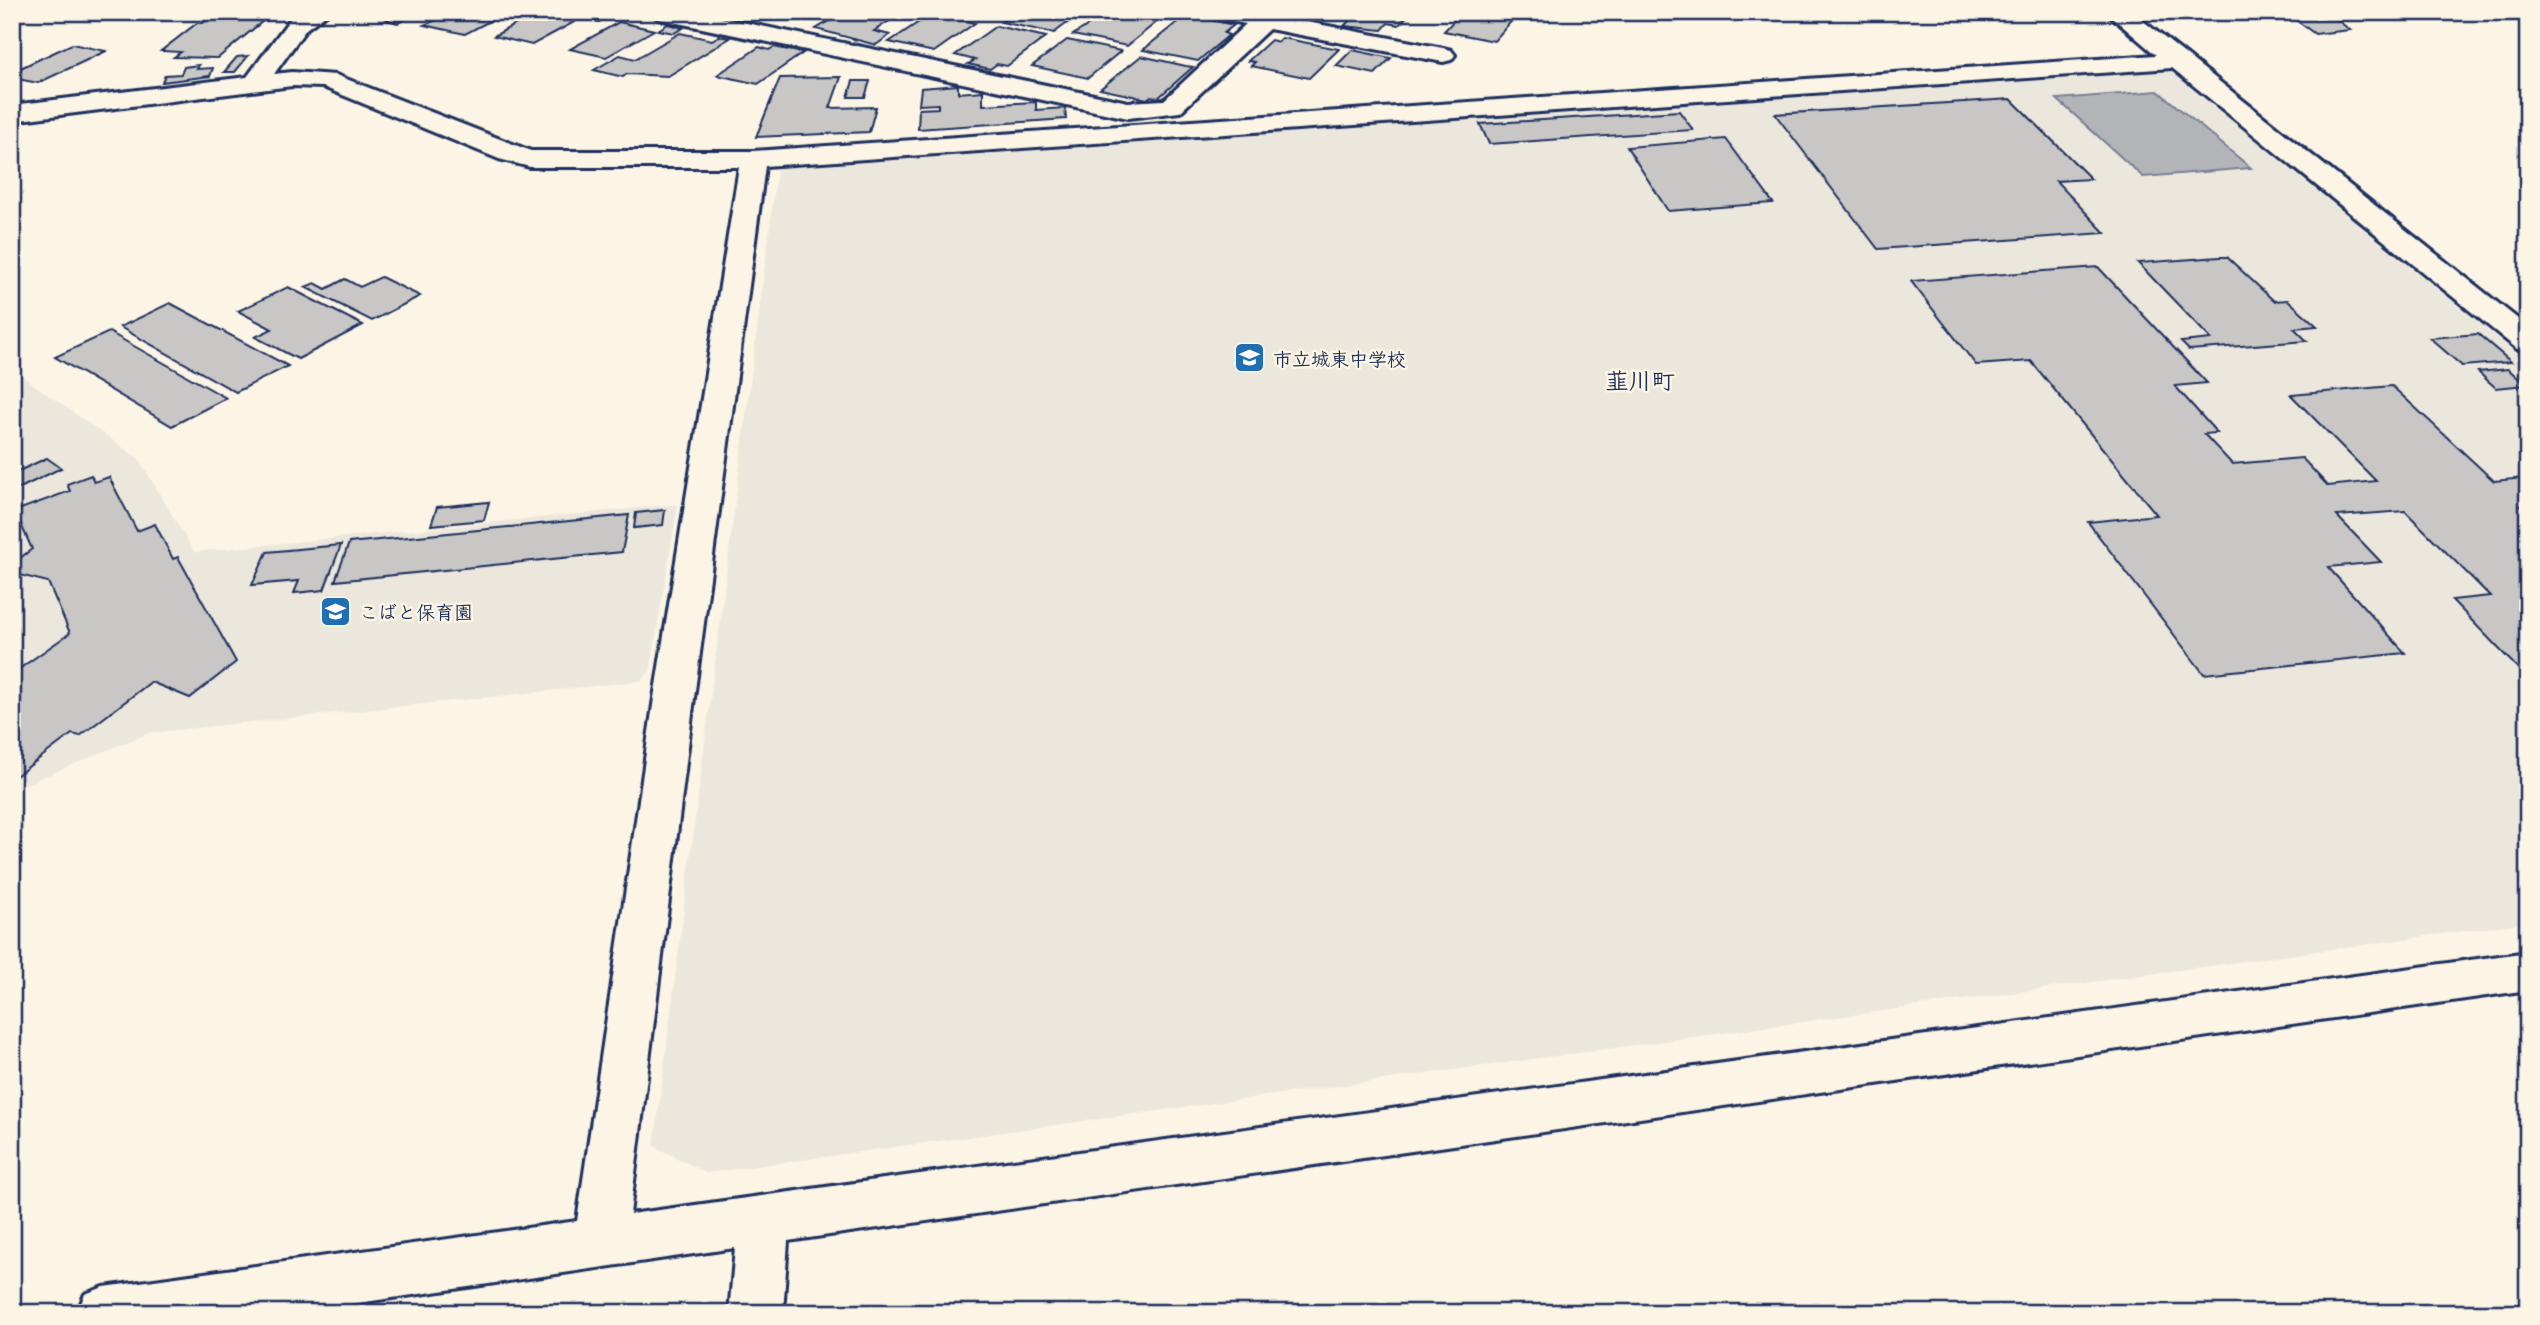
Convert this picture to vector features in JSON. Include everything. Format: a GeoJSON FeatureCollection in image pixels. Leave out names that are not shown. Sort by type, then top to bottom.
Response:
{"type":"FeatureCollection","features":[{"type":"Feature","properties":{"kind":"street"},"geometry":{"type":"LineString","coordinates":[[254,84],[298,24],[318,12]]}},
{"type":"Feature","properties":{"kind":"street"},"geometry":{"type":"LineString","coordinates":[[659,12],[1129,110],[1171,107],[1269,17]]}},
{"type":"Feature","properties":{"kind":"street"},"geometry":{"type":"LineString","coordinates":[[1217,12],[1269,17],[1443,55]]}},
{"type":"Feature","properties":{"kind":"street"},"geometry":{"type":"LineString","coordinates":[[2117,12],[2528,342]]}},
{"type":"Feature","properties":{"kind":"street"},"geometry":{"type":"LineString","coordinates":[[766,35],[789,20]]}},
{"type":"Feature","properties":{"kind":"street"},"geometry":{"type":"LineString","coordinates":[[12,113],[292,79],[327,80],[508,153],[530,159],[753,159],[2175,61]]}},
{"type":"Feature","properties":{"kind":"street"},"geometry":{"type":"LineString","coordinates":[[600,1244],[672,712],[753,159]]}},
{"type":"Feature","properties":{"kind":"street"},"geometry":{"type":"LineString","coordinates":[[104,1313],[2528,971]]}},
{"type":"Feature","properties":{"kind":"street"},"geometry":{"type":"LineString","coordinates":[[756,1313],[763,1221]]}},
{"type":"Feature","properties":{"kind":"shaded area"},"geometry":{"type":"Polygon","coordinates":[[[2154,68],[2173,73],[2528,363],[2528,922],[706,1173],[654,1146],[777,170],[788,163],[2154,68]]]}},
{"type":"Feature","properties":{"kind":"shaded area"},"geometry":{"type":"Polygon","coordinates":[[[2158,91],[2251,168],[2143,177],[2057,99],[2158,91]]]}},
{"type":"Feature","properties":{"kind":"shaded area","name":"こばと保育園"},"geometry":{"type":"Polygon","coordinates":[[[12,369],[139,459],[194,552],[678,504],[650,671],[641,681],[149,733],[12,790],[12,369]]]}},
{"type":"Feature","properties":{"kind":"building"},"geometry":{"type":"Polygon","coordinates":[[[216,12],[257,12],[253,15],[269,16],[218,58],[174,57],[181,52],[161,51],[197,23],[203,23],[216,12]]]}},
{"type":"Feature","properties":{"kind":"building"},"geometry":{"type":"Polygon","coordinates":[[[456,12],[507,12],[465,34],[424,25],[456,12]]]}},
{"type":"Feature","properties":{"kind":"building"},"geometry":{"type":"Polygon","coordinates":[[[538,12],[576,21],[532,45],[494,36],[538,12]]]}},
{"type":"Feature","properties":{"kind":"building"},"geometry":{"type":"Polygon","coordinates":[[[727,12],[775,12],[762,20],[727,12]]]}},
{"type":"Feature","properties":{"kind":"building"},"geometry":{"type":"Polygon","coordinates":[[[836,12],[903,12],[874,31],[890,35],[876,45],[816,29],[841,14],[836,12]]]}},
{"type":"Feature","properties":{"kind":"building"},"geometry":{"type":"Polygon","coordinates":[[[957,12],[994,12],[985,18],[957,12]]]}},
{"type":"Feature","properties":{"kind":"building"},"geometry":{"type":"Polygon","coordinates":[[[1015,12],[1082,12],[1054,33],[1001,22],[1015,12]]]}},
{"type":"Feature","properties":{"kind":"building"},"geometry":{"type":"Polygon","coordinates":[[[1109,12],[1154,12],[1151,14],[1163,17],[1127,46],[1073,35],[1109,12]]]}},
{"type":"Feature","properties":{"kind":"building"},"geometry":{"type":"Polygon","coordinates":[[[1411,12],[1399,25],[1388,23],[1382,30],[1344,26],[1357,13],[1411,12]]]}},
{"type":"Feature","properties":{"kind":"building"},"geometry":{"type":"Polygon","coordinates":[[[1462,12],[1489,12],[1515,17],[1494,41],[1444,31],[1462,12]]]}},
{"type":"Feature","properties":{"kind":"building"},"geometry":{"type":"Polygon","coordinates":[[[2285,12],[2327,12],[2350,30],[2315,34],[2285,12]]]}},
{"type":"Feature","properties":{"kind":"building"},"geometry":{"type":"Polygon","coordinates":[[[400,13],[412,16],[398,23],[386,20],[400,13]]]}},
{"type":"Feature","properties":{"kind":"building"},"geometry":{"type":"Polygon","coordinates":[[[559,13],[615,13],[599,22],[559,13]]]}},
{"type":"Feature","properties":{"kind":"building"},"geometry":{"type":"Polygon","coordinates":[[[931,14],[975,23],[934,52],[889,42],[931,14]]]}},
{"type":"Feature","properties":{"kind":"building"},"geometry":{"type":"Polygon","coordinates":[[[1186,15],[1234,25],[1224,33],[1229,35],[1198,61],[1143,50],[1186,15]]]}},
{"type":"Feature","properties":{"kind":"building"},"geometry":{"type":"Polygon","coordinates":[[[619,22],[654,30],[606,57],[570,49],[619,22]]]}},
{"type":"Feature","properties":{"kind":"building"},"geometry":{"type":"Polygon","coordinates":[[[668,24],[683,28],[674,33],[658,30],[668,24]]]}},
{"type":"Feature","properties":{"kind":"building"},"geometry":{"type":"Polygon","coordinates":[[[996,26],[1046,37],[1007,66],[997,64],[990,69],[968,64],[975,60],[955,55],[996,26]]]}},
{"type":"Feature","properties":{"kind":"building"},"geometry":{"type":"Polygon","coordinates":[[[680,33],[712,40],[719,36],[730,38],[668,76],[627,74],[623,77],[594,70],[620,55],[635,59],[680,33]]]}},
{"type":"Feature","properties":{"kind":"building"},"geometry":{"type":"Polygon","coordinates":[[[1282,38],[1339,49],[1309,78],[1251,66],[1255,62],[1248,61],[1271,40],[1278,42],[1282,38]]]}},
{"type":"Feature","properties":{"kind":"building"},"geometry":{"type":"Polygon","coordinates":[[[1067,40],[1121,51],[1088,78],[1032,66],[1067,40]]]}},
{"type":"Feature","properties":{"kind":"building"},"geometry":{"type":"Polygon","coordinates":[[[72,44],[106,51],[38,83],[12,78],[12,72],[72,44]]]}},
{"type":"Feature","properties":{"kind":"building"},"geometry":{"type":"Polygon","coordinates":[[[759,47],[803,53],[758,84],[717,75],[759,47]]]}},
{"type":"Feature","properties":{"kind":"building"},"geometry":{"type":"Polygon","coordinates":[[[1352,50],[1391,58],[1375,74],[1336,66],[1352,50]]]}},
{"type":"Feature","properties":{"kind":"building"},"geometry":{"type":"Polygon","coordinates":[[[248,56],[235,72],[224,72],[237,57],[248,56]]]}},
{"type":"Feature","properties":{"kind":"building"},"geometry":{"type":"Polygon","coordinates":[[[1141,56],[1193,67],[1158,98],[1151,96],[1147,99],[1100,89],[1141,56]]]}},
{"type":"Feature","properties":{"kind":"building"},"geometry":{"type":"Polygon","coordinates":[[[199,65],[197,69],[213,68],[210,76],[162,82],[165,75],[181,74],[184,67],[199,65]]]}},
{"type":"Feature","properties":{"kind":"building"},"geometry":{"type":"Polygon","coordinates":[[[841,77],[830,108],[876,107],[869,132],[756,137],[780,78],[841,77]]]}},
{"type":"Feature","properties":{"kind":"building"},"geometry":{"type":"Polygon","coordinates":[[[853,81],[870,81],[865,97],[848,97],[853,81]]]}},
{"type":"Feature","properties":{"kind":"building"},"geometry":{"type":"Polygon","coordinates":[[[958,85],[958,93],[983,91],[983,105],[1036,102],[1036,110],[1065,108],[1066,119],[918,129],[919,109],[938,108],[938,104],[919,105],[921,88],[958,85]]]}},
{"type":"Feature","properties":{"kind":"building"},"geometry":{"type":"Polygon","coordinates":[[[2011,99],[2091,179],[2056,181],[2105,233],[1878,249],[1775,114],[2011,99]]]}},
{"type":"Feature","properties":{"kind":"building"},"geometry":{"type":"Polygon","coordinates":[[[1679,111],[1693,130],[1489,144],[1480,124],[1679,111]]]}},
{"type":"Feature","properties":{"kind":"building"},"geometry":{"type":"Polygon","coordinates":[[[1726,139],[1773,203],[1668,211],[1627,147],[1726,139]]]}},
{"type":"Feature","properties":{"kind":"building"},"geometry":{"type":"Polygon","coordinates":[[[2227,257],[2274,301],[2288,300],[2317,326],[2294,328],[2307,341],[2189,350],[2181,342],[2211,339],[2138,263],[2227,257]]]}},
{"type":"Feature","properties":{"kind":"building"},"geometry":{"type":"Polygon","coordinates":[[[2098,267],[2207,383],[2175,386],[2217,433],[2204,434],[2232,464],[2302,458],[2328,486],[2376,481],[2291,395],[2392,386],[2494,481],[2524,478],[2528,481],[2528,506],[2521,506],[2528,512],[2528,679],[2452,600],[2490,596],[2405,511],[2337,516],[2381,562],[2328,567],[2405,653],[2204,674],[2088,522],[2157,515],[2031,361],[1976,365],[1911,281],[2098,267]]]}},
{"type":"Feature","properties":{"kind":"building"},"geometry":{"type":"Polygon","coordinates":[[[381,277],[420,296],[372,321],[305,287],[315,283],[326,289],[345,279],[360,287],[381,277]]]}},
{"type":"Feature","properties":{"kind":"building"},"geometry":{"type":"Polygon","coordinates":[[[288,287],[363,325],[298,359],[255,337],[272,329],[238,311],[288,287]]]}},
{"type":"Feature","properties":{"kind":"building"},"geometry":{"type":"Polygon","coordinates":[[[170,303],[288,366],[236,392],[120,327],[170,303]]]}},
{"type":"Feature","properties":{"kind":"building"},"geometry":{"type":"Polygon","coordinates":[[[109,332],[226,398],[172,426],[55,357],[109,332]]]}},
{"type":"Feature","properties":{"kind":"building"},"geometry":{"type":"Polygon","coordinates":[[[2478,334],[2511,362],[2462,366],[2430,338],[2478,334]]]}},
{"type":"Feature","properties":{"kind":"building"},"geometry":{"type":"Polygon","coordinates":[[[2508,369],[2526,385],[2496,388],[2478,372],[2508,369]]]}},
{"type":"Feature","properties":{"kind":"building"},"geometry":{"type":"Polygon","coordinates":[[[47,458],[61,468],[18,489],[12,484],[12,474],[47,458]]]}},
{"type":"Feature","properties":{"kind":"building"},"geometry":{"type":"Polygon","coordinates":[[[91,475],[94,482],[109,477],[137,531],[155,524],[173,559],[178,557],[236,662],[190,698],[151,682],[80,736],[72,734],[12,779],[12,674],[70,633],[48,582],[12,573],[12,564],[32,549],[15,511],[70,491],[67,484],[91,475]]]}},
{"type":"Feature","properties":{"kind":"building"},"geometry":{"type":"Polygon","coordinates":[[[489,502],[484,520],[431,525],[437,507],[489,502]]]}},
{"type":"Feature","properties":{"kind":"building"},"geometry":{"type":"Polygon","coordinates":[[[665,510],[663,525],[634,528],[636,513],[665,510]]]}},
{"type":"Feature","properties":{"kind":"building"},"geometry":{"type":"Polygon","coordinates":[[[629,515],[622,552],[335,581],[349,543],[629,515]]]}},
{"type":"Feature","properties":{"kind":"building"},"geometry":{"type":"Polygon","coordinates":[[[341,545],[324,590],[294,593],[299,581],[252,585],[267,552],[341,545]]]}},
{"type":"Feature","properties":{"kind":"place","name":"市立城東中学校"},"geometry":{"type":"Point","coordinates":[1250,358]}},
{"type":"Feature","properties":{"kind":"place","name":"こばと保育園"},"geometry":{"type":"Point","coordinates":[336,611]}},
{"type":"Feature","properties":{"kind":"district","name":"韮川町"},"geometry":{"type":"Point","coordinates":[1640,380]}}]}
